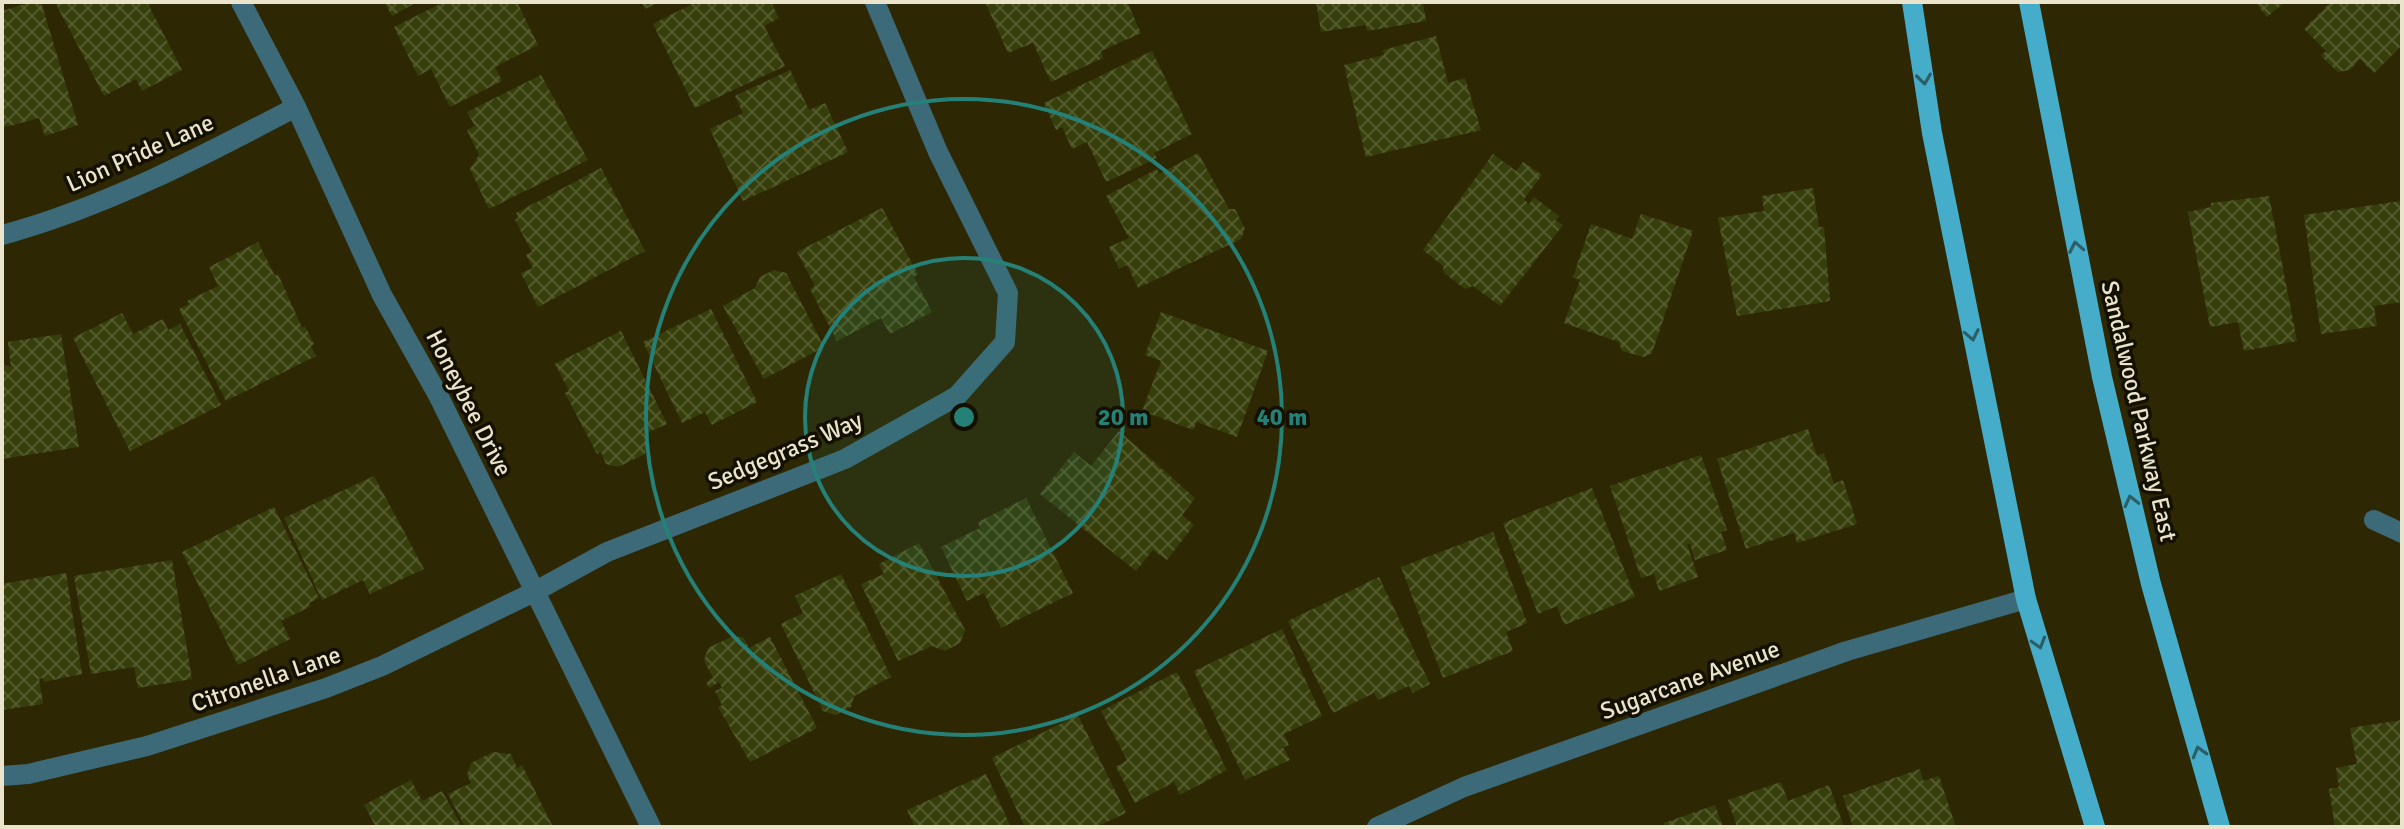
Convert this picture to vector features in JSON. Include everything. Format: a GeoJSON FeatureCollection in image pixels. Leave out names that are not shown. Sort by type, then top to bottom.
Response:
{"type":"FeatureCollection","features":[{"type":"Feature","properties":{"kind":"main road"},"geometry":{"type":"LineString","coordinates":[[1912,2],[1932,133],[2026,599],[2095,827]]}},
{"type":"Feature","properties":{"kind":"main road","name":"Sandalwood Parkway East"},"geometry":{"type":"LineString","coordinates":[[2029,2],[2102,377],[2151,584],[2220,827]]}},
{"type":"Feature","properties":{"kind":"street","name":"Honeybee Drive"},"geometry":{"type":"LineString","coordinates":[[241,2],[296,107],[382,295],[438,395],[651,827]]}},
{"type":"Feature","properties":{"kind":"street","name":"Sedgegrass Way"},"geometry":{"type":"LineString","coordinates":[[534,592],[607,552],[845,459],[957,396],[1005,342],[1008,293],[938,152],[875,2]]}},
{"type":"Feature","properties":{"kind":"street","name":"Lion Pride Lane"},"geometry":{"type":"LineString","coordinates":[[2,235],[50,222],[184,165],[296,107]]}},
{"type":"Feature","properties":{"kind":"street"},"geometry":{"type":"LineString","coordinates":[[2374,520],[2402,533]]}},
{"type":"Feature","properties":{"kind":"street","name":"Citronella Lane"},"geometry":{"type":"LineString","coordinates":[[2,776],[28,774],[147,746],[326,688],[382,666],[534,592]]}},
{"type":"Feature","properties":{"kind":"street","name":"Sugarcane Avenue"},"geometry":{"type":"LineString","coordinates":[[1377,827],[1464,787],[1803,667],[2026,599]]}},
{"type":"Feature","properties":{"kind":"building"},"geometry":{"type":"Polygon","coordinates":[[[41,2],[78,125],[45,136],[39,118],[2,128],[2,11],[41,2]]]}},
{"type":"Feature","properties":{"kind":"building"},"geometry":{"type":"Polygon","coordinates":[[[55,2],[147,2],[182,70],[142,91],[136,79],[104,96],[55,2]]]}},
{"type":"Feature","properties":{"kind":"building"},"geometry":{"type":"Polygon","coordinates":[[[384,2],[417,2],[392,16],[384,2]]]}},
{"type":"Feature","properties":{"kind":"building"},"geometry":{"type":"Polygon","coordinates":[[[444,2],[517,2],[538,45],[495,67],[502,81],[450,107],[431,69],[418,76],[394,27],[444,2]]]}},
{"type":"Feature","properties":{"kind":"building"},"geometry":{"type":"Polygon","coordinates":[[[641,2],[660,2],[645,9],[641,2]]]}},
{"type":"Feature","properties":{"kind":"building"},"geometry":{"type":"Polygon","coordinates":[[[696,2],[771,2],[779,18],[764,26],[785,66],[695,108],[653,24],[696,2]]]}},
{"type":"Feature","properties":{"kind":"building"},"geometry":{"type":"Polygon","coordinates":[[[1127,2],[1141,33],[1101,51],[1103,58],[1051,82],[1033,43],[1008,53],[986,4],[1127,2]]]}},
{"type":"Feature","properties":{"kind":"building"},"geometry":{"type":"Polygon","coordinates":[[[1316,2],[1423,2],[1426,21],[1367,31],[1366,25],[1321,32],[1316,2]]]}},
{"type":"Feature","properties":{"kind":"building"},"geometry":{"type":"Polygon","coordinates":[[[2255,2],[2285,2],[2267,17],[2255,2]]]}},
{"type":"Feature","properties":{"kind":"building"},"geometry":{"type":"Polygon","coordinates":[[[2331,2],[2402,2],[2402,45],[2374,73],[2360,59],[2350,70],[2338,72],[2321,56],[2326,51],[2304,29],[2331,2]]]}},
{"type":"Feature","properties":{"kind":"building"},"geometry":{"type":"Polygon","coordinates":[[[1436,36],[1448,83],[1465,78],[1481,130],[1366,157],[1344,65],[1384,55],[1383,50],[1436,36]]]}},
{"type":"Feature","properties":{"kind":"building"},"geometry":{"type":"Polygon","coordinates":[[[1152,51],[1192,134],[1154,153],[1157,158],[1106,182],[1087,142],[1072,149],[1062,127],[1056,130],[1044,103],[1152,51]]]}},
{"type":"Feature","properties":{"kind":"building"},"geometry":{"type":"Polygon","coordinates":[[[790,70],[809,110],[825,103],[848,152],[743,201],[710,129],[743,113],[735,96],[790,70]]]}},
{"type":"Feature","properties":{"kind":"building"},"geometry":{"type":"Polygon","coordinates":[[[541,75],[588,160],[489,209],[470,169],[479,155],[467,130],[475,126],[467,112],[541,75]]]}},
{"type":"Feature","properties":{"kind":"building"},"geometry":{"type":"Polygon","coordinates":[[[1198,153],[1229,209],[1235,209],[1245,229],[1241,239],[1138,288],[1127,265],[1119,269],[1109,247],[1129,238],[1106,196],[1157,169],[1159,174],[1198,153]]]}},
{"type":"Feature","properties":{"kind":"building"},"geometry":{"type":"Polygon","coordinates":[[[1493,154],[1516,171],[1523,162],[1542,175],[1524,199],[1529,204],[1534,197],[1559,216],[1555,220],[1563,225],[1500,306],[1473,286],[1465,289],[1444,273],[1443,266],[1423,250],[1493,154]]]}},
{"type":"Feature","properties":{"kind":"building"},"geometry":{"type":"Polygon","coordinates":[[[601,168],[645,251],[538,307],[521,273],[533,268],[526,255],[532,252],[515,220],[518,218],[516,213],[601,168]]]}},
{"type":"Feature","properties":{"kind":"building"},"geometry":{"type":"Polygon","coordinates":[[[1813,188],[1819,227],[1824,227],[1830,301],[1737,316],[1718,218],[1764,211],[1762,196],[1813,188]]]}},
{"type":"Feature","properties":{"kind":"building"},"geometry":{"type":"Polygon","coordinates":[[[2269,196],[2297,341],[2244,351],[2238,322],[2210,327],[2188,212],[2211,207],[2211,203],[2269,196]]]}},
{"type":"Feature","properties":{"kind":"building"},"geometry":{"type":"Polygon","coordinates":[[[2401,201],[2402,302],[2374,306],[2377,326],[2321,334],[2304,215],[2401,201]]]}},
{"type":"Feature","properties":{"kind":"building"},"geometry":{"type":"Polygon","coordinates":[[[882,208],[918,274],[914,277],[932,312],[890,334],[881,318],[837,341],[810,289],[815,286],[797,252],[882,208]]]}},
{"type":"Feature","properties":{"kind":"building"},"geometry":{"type":"Polygon","coordinates":[[[1641,214],[1693,231],[1652,353],[1644,357],[1622,351],[1619,342],[1564,323],[1580,280],[1573,277],[1591,224],[1632,239],[1641,214]]]}},
{"type":"Feature","properties":{"kind":"building"},"geometry":{"type":"Polygon","coordinates":[[[258,242],[275,276],[278,274],[302,328],[305,326],[316,356],[226,401],[179,309],[189,304],[187,301],[218,286],[209,267],[258,242]]]}},
{"type":"Feature","properties":{"kind":"building"},"geometry":{"type":"Polygon","coordinates":[[[774,270],[786,273],[824,347],[764,379],[723,306],[755,288],[760,277],[774,270]]]}},
{"type":"Feature","properties":{"kind":"building"},"geometry":{"type":"Polygon","coordinates":[[[711,309],[757,402],[712,425],[705,412],[682,423],[643,342],[711,309]]]}},
{"type":"Feature","properties":{"kind":"building"},"geometry":{"type":"Polygon","coordinates":[[[1161,312],[1268,351],[1237,437],[1197,422],[1193,430],[1142,411],[1161,361],[1145,355],[1161,312]]]}},
{"type":"Feature","properties":{"kind":"building"},"geometry":{"type":"Polygon","coordinates":[[[122,313],[133,334],[163,319],[168,330],[180,324],[221,405],[130,451],[73,338],[122,313]]]}},
{"type":"Feature","properties":{"kind":"building"},"geometry":{"type":"Polygon","coordinates":[[[621,331],[667,424],[644,434],[648,442],[645,454],[618,467],[606,464],[601,452],[597,454],[565,393],[569,391],[555,364],[621,331]]]}},
{"type":"Feature","properties":{"kind":"building"},"geometry":{"type":"Polygon","coordinates":[[[61,334],[79,447],[2,459],[2,364],[11,367],[8,342],[61,334]]]}},
{"type":"Feature","properties":{"kind":"building"},"geometry":{"type":"Polygon","coordinates":[[[1808,429],[1817,456],[1824,453],[1834,484],[1843,480],[1857,524],[1797,543],[1794,533],[1746,549],[1717,459],[1808,429]]]}},
{"type":"Feature","properties":{"kind":"building"},"geometry":{"type":"Polygon","coordinates":[[[1119,431],[1195,498],[1182,515],[1194,525],[1167,560],[1153,550],[1136,571],[1040,494],[1074,452],[1091,466],[1119,431]]]}},
{"type":"Feature","properties":{"kind":"building"},"geometry":{"type":"Polygon","coordinates":[[[1701,455],[1727,530],[1721,532],[1727,550],[1695,560],[1690,544],[1687,544],[1698,577],[1659,591],[1654,574],[1641,578],[1610,486],[1701,455]]]}},
{"type":"Feature","properties":{"kind":"building"},"geometry":{"type":"Polygon","coordinates":[[[374,476],[424,569],[370,594],[363,580],[322,600],[284,518],[374,476]]]}},
{"type":"Feature","properties":{"kind":"building"},"geometry":{"type":"Polygon","coordinates":[[[1592,488],[1635,597],[1564,625],[1557,606],[1538,614],[1503,523],[1592,488]]]}},
{"type":"Feature","properties":{"kind":"building"},"geometry":{"type":"Polygon","coordinates":[[[1026,498],[1073,593],[1001,628],[984,593],[967,601],[941,547],[980,528],[978,522],[1026,498]]]}},
{"type":"Feature","properties":{"kind":"building"},"geometry":{"type":"Polygon","coordinates":[[[274,507],[319,598],[309,603],[311,606],[281,621],[290,639],[238,665],[182,552],[274,507]]]}},
{"type":"Feature","properties":{"kind":"building"},"geometry":{"type":"Polygon","coordinates":[[[1493,532],[1527,623],[1506,632],[1513,651],[1443,678],[1401,567],[1493,532]]]}},
{"type":"Feature","properties":{"kind":"building"},"geometry":{"type":"Polygon","coordinates":[[[919,543],[965,630],[960,643],[945,651],[932,646],[898,661],[861,584],[884,574],[879,564],[919,543]]]}},
{"type":"Feature","properties":{"kind":"building"},"geometry":{"type":"Polygon","coordinates":[[[172,560],[192,679],[138,688],[134,667],[91,674],[74,576],[172,560]]]}},
{"type":"Feature","properties":{"kind":"building"},"geometry":{"type":"Polygon","coordinates":[[[66,573],[82,674],[44,682],[43,678],[39,679],[43,704],[2,710],[2,584],[66,573]]]}},
{"type":"Feature","properties":{"kind":"building"},"geometry":{"type":"Polygon","coordinates":[[[841,574],[891,677],[854,696],[851,707],[835,715],[823,711],[781,624],[803,613],[795,596],[841,574]]]}},
{"type":"Feature","properties":{"kind":"building"},"geometry":{"type":"Polygon","coordinates":[[[1379,577],[1430,684],[1413,693],[1409,686],[1378,700],[1374,693],[1333,713],[1288,621],[1379,577]]]}},
{"type":"Feature","properties":{"kind":"building"},"geometry":{"type":"Polygon","coordinates":[[[1282,629],[1322,716],[1284,734],[1289,745],[1283,747],[1290,760],[1245,780],[1194,671],[1282,629]]]}},
{"type":"Feature","properties":{"kind":"building"},"geometry":{"type":"Polygon","coordinates":[[[733,636],[744,638],[749,648],[770,637],[817,728],[750,762],[718,707],[722,705],[715,691],[722,688],[719,682],[709,688],[706,682],[713,678],[704,661],[708,648],[733,636]]]}},
{"type":"Feature","properties":{"kind":"building"},"geometry":{"type":"Polygon","coordinates":[[[1177,672],[1227,770],[1180,795],[1174,782],[1135,803],[1116,767],[1127,760],[1101,711],[1177,672]]]}},
{"type":"Feature","properties":{"kind":"building"},"geometry":{"type":"Polygon","coordinates":[[[1078,715],[1126,813],[1096,827],[1025,827],[992,758],[1078,715]]]}},
{"type":"Feature","properties":{"kind":"building"},"geometry":{"type":"Polygon","coordinates":[[[2402,720],[2402,827],[2335,827],[2329,789],[2339,787],[2336,768],[2357,764],[2350,728],[2402,720]]]}},
{"type":"Feature","properties":{"kind":"building"},"geometry":{"type":"Polygon","coordinates":[[[493,752],[511,754],[517,768],[522,765],[552,825],[465,827],[448,794],[471,783],[467,775],[471,763],[493,752]]]}},
{"type":"Feature","properties":{"kind":"building"},"geometry":{"type":"Polygon","coordinates":[[[1920,769],[1923,781],[1939,776],[1956,827],[1853,827],[1843,796],[1920,769]]]}},
{"type":"Feature","properties":{"kind":"building"},"geometry":{"type":"Polygon","coordinates":[[[986,774],[1011,827],[915,827],[907,810],[986,774]]]}},
{"type":"Feature","properties":{"kind":"building"},"geometry":{"type":"Polygon","coordinates":[[[411,780],[422,801],[442,791],[462,827],[376,827],[364,805],[411,780]]]}},
{"type":"Feature","properties":{"kind":"building"},"geometry":{"type":"Polygon","coordinates":[[[1781,782],[1788,801],[1829,785],[1844,827],[1737,827],[1728,800],[1781,782]]]}},
{"type":"Feature","properties":{"kind":"building"},"geometry":{"type":"Polygon","coordinates":[[[1715,805],[1723,827],[1665,827],[1664,823],[1715,805]]]}}]}
